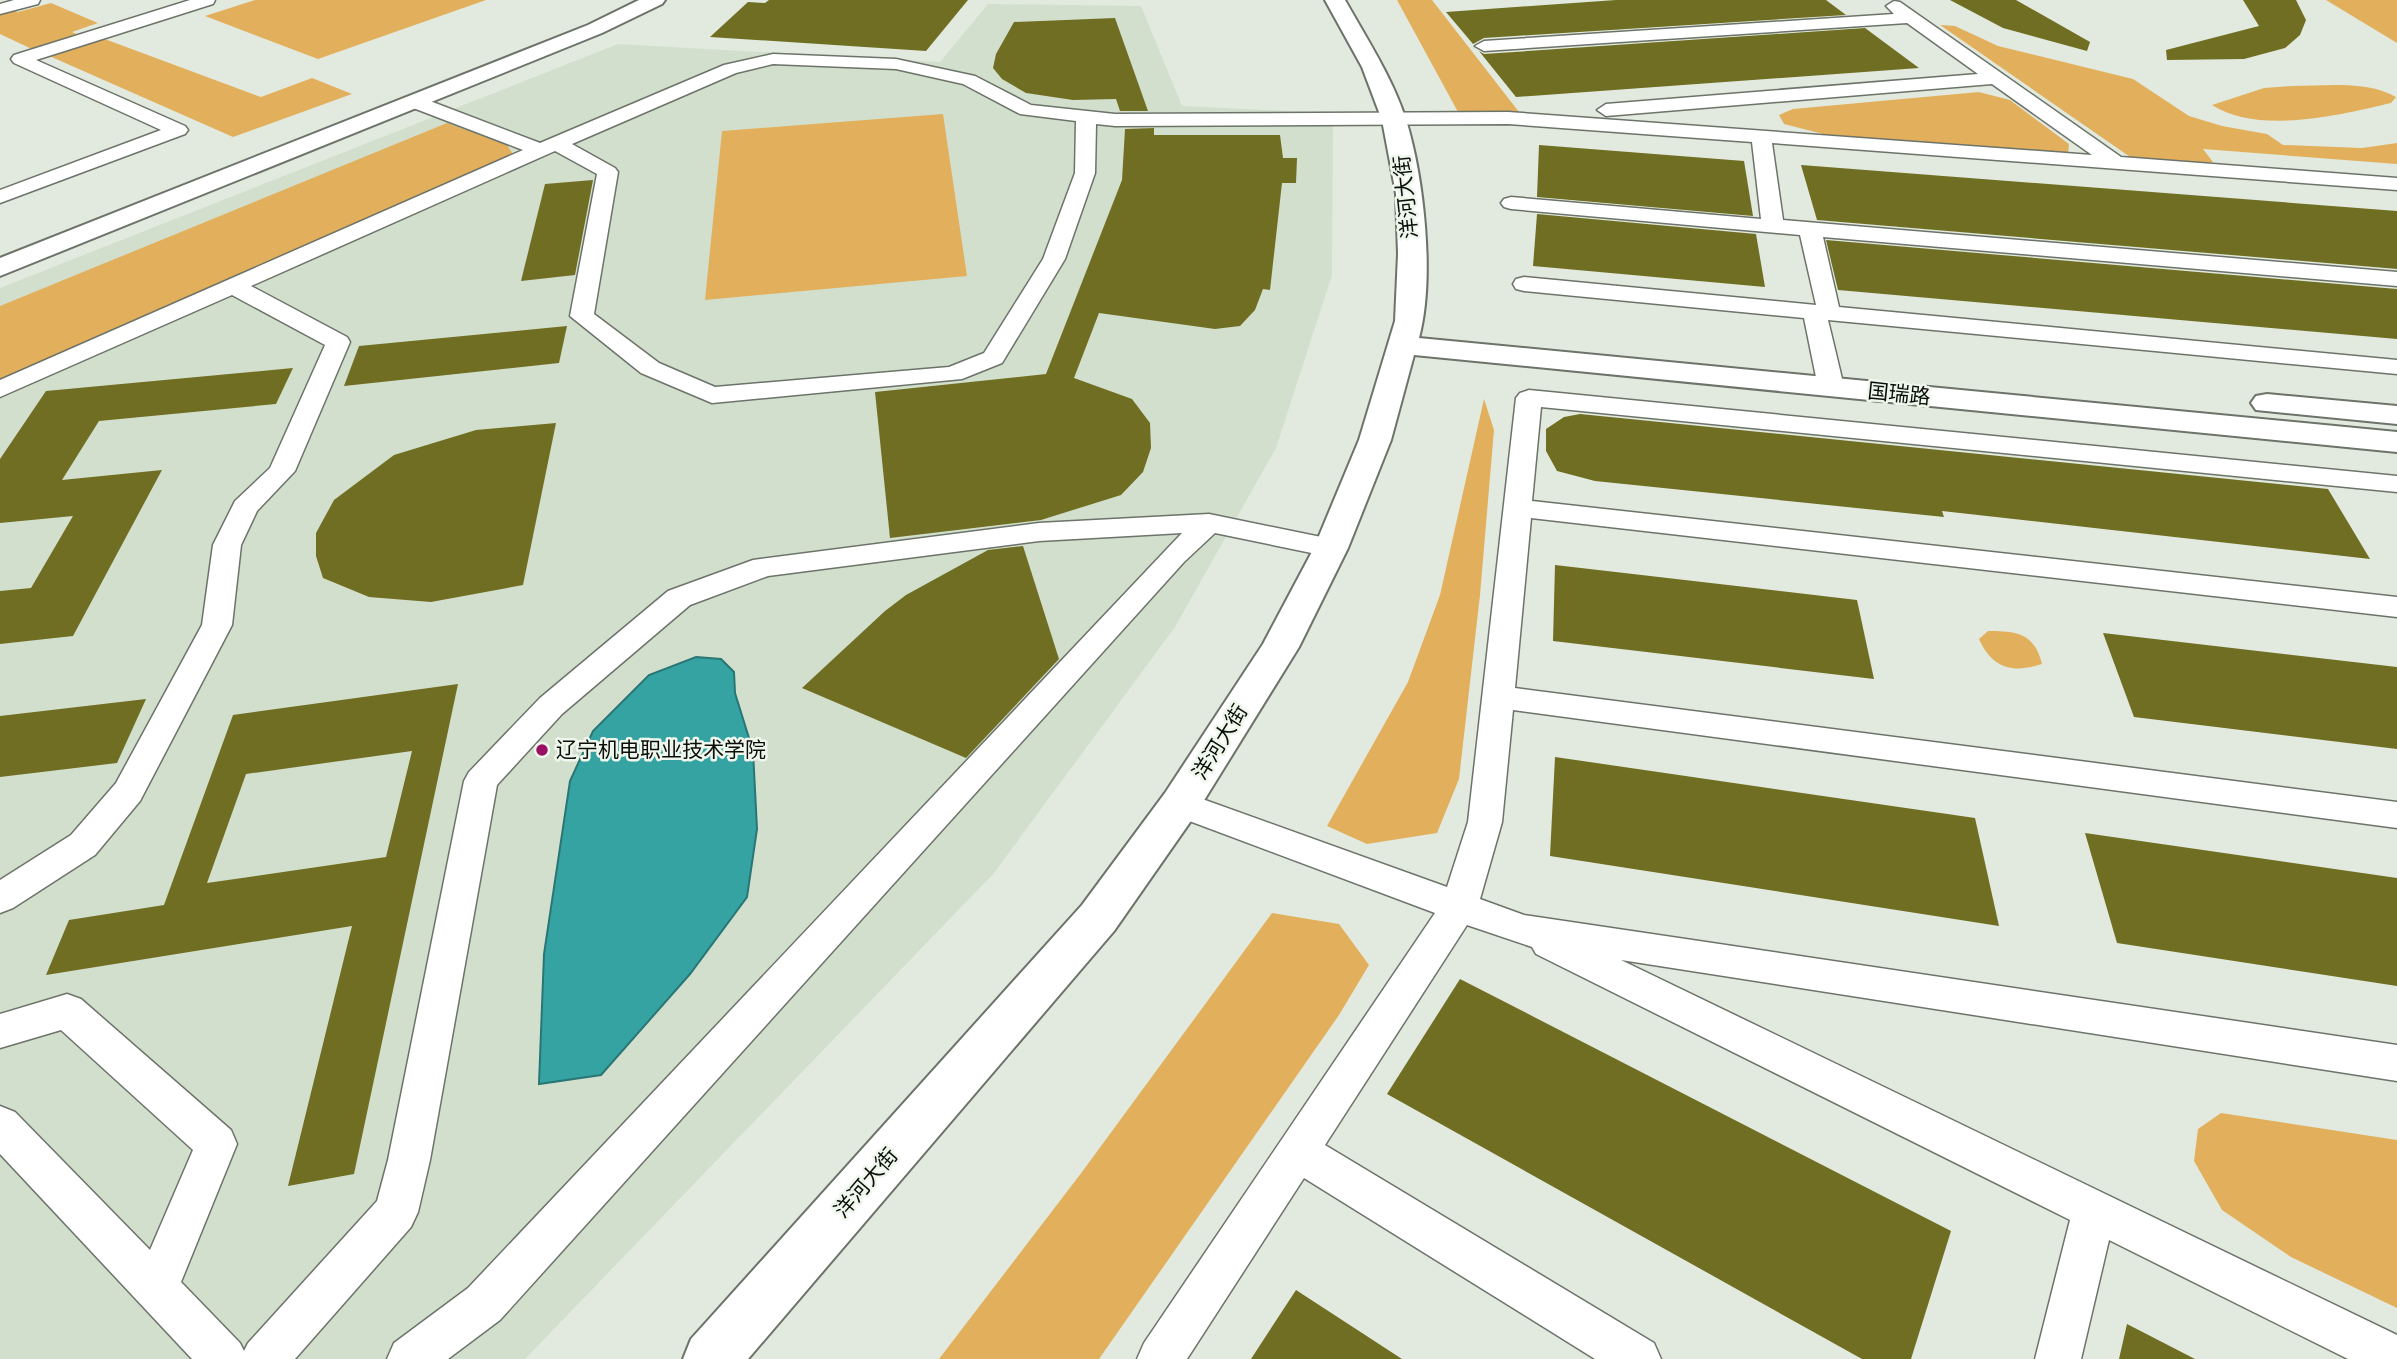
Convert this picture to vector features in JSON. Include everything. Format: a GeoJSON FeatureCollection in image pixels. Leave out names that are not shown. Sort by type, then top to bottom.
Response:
{"type":"FeatureCollection","features":[{"type":"Feature","properties":{"kind":"street"},"geometry":{"type":"LineString","coordinates":[[0,9],[32,0]]}},
{"type":"Feature","properties":{"kind":"street"},"geometry":{"type":"LineString","coordinates":[[20,59],[206,0]]}},
{"type":"Feature","properties":{"kind":"street"},"geometry":{"type":"LineString","coordinates":[[0,268],[595,29],[654,0]]}},
{"type":"Feature","properties":{"kind":"street","name":"洋河大街"},"geometry":{"type":"LineString","coordinates":[[711,1359],[1098,918],[1180,804],[1280,647],[1331,548],[1375,440],[1405,333],[1412,254],[1409,194],[1394,120],[1373,67],[1335,0]]}},
{"type":"Feature","properties":{"kind":"street"},"geometry":{"type":"LineString","coordinates":[[1886,0],[2115,163]]}},
{"type":"Feature","properties":{"kind":"street"},"geometry":{"type":"LineString","coordinates":[[1484,46],[1911,18]]}},
{"type":"Feature","properties":{"kind":"street"},"geometry":{"type":"LineString","coordinates":[[0,49],[178,130],[0,197]]}},
{"type":"Feature","properties":{"kind":"street"},"geometry":{"type":"LineString","coordinates":[[0,390],[548,147],[730,69],[773,58],[896,65],[969,80],[1027,110],[1115,120],[1508,118],[1995,78]]}},
{"type":"Feature","properties":{"kind":"street"},"geometry":{"type":"LineString","coordinates":[[415,102],[548,147],[608,172],[582,316],[650,368],[712,396],[953,374],[993,358],[1054,259],[1085,173],[1086,117]]}},
{"type":"Feature","properties":{"kind":"street"},"geometry":{"type":"LineString","coordinates":[[1508,118],[2397,184]]}},
{"type":"Feature","properties":{"kind":"street"},"geometry":{"type":"LineString","coordinates":[[1761,137],[1773,226]]}},
{"type":"Feature","properties":{"kind":"street"},"geometry":{"type":"LineString","coordinates":[[1511,203],[2397,279]]}},
{"type":"Feature","properties":{"kind":"street"},"geometry":{"type":"LineString","coordinates":[[1810,229],[1822,312],[1827,374]]}},
{"type":"Feature","properties":{"kind":"street"},"geometry":{"type":"LineString","coordinates":[[1524,284],[2397,367]]}},
{"type":"Feature","properties":{"kind":"street"},"geometry":{"type":"LineString","coordinates":[[0,898],[83,845],[128,792],[217,625],[227,545],[245,507],[282,471],[338,342],[233,286]]}},
{"type":"Feature","properties":{"kind":"street","name":"国瑞路"},"geometry":{"type":"LineString","coordinates":[[1405,333],[1827,374],[2397,442]]}},
{"type":"Feature","properties":{"kind":"street","name":"国瑞路"},"geometry":{"type":"LineString","coordinates":[[1827,374],[2397,415]]}},
{"type":"Feature","properties":{"kind":"street"},"geometry":{"type":"LineString","coordinates":[[1160,1359],[1459,906],[1485,822],[1529,398],[2397,484]]}},
{"type":"Feature","properties":{"kind":"street"},"geometry":{"type":"LineString","coordinates":[[1518,508],[2397,607]]}},
{"type":"Feature","properties":{"kind":"street"},"geometry":{"type":"LineString","coordinates":[[264,1359],[396,1212],[409,1160],[481,781],[551,706],[679,598],[763,567],[1039,532],[1209,523],[1331,548]]}},
{"type":"Feature","properties":{"kind":"street"},"geometry":{"type":"LineString","coordinates":[[410,1359],[484,1304],[1164,566],[1209,523]]}},
{"type":"Feature","properties":{"kind":"street"},"geometry":{"type":"LineString","coordinates":[[1498,697],[2397,816]]}},
{"type":"Feature","properties":{"kind":"street"},"geometry":{"type":"LineString","coordinates":[[1180,804],[1522,930],[2397,1359]]}},
{"type":"Feature","properties":{"kind":"street"},"geometry":{"type":"LineString","coordinates":[[1522,930],[2397,1063]]}},
{"type":"Feature","properties":{"kind":"street"},"geometry":{"type":"LineString","coordinates":[[0,1031],[67,1011],[216,1144],[156,1288]]}},
{"type":"Feature","properties":{"kind":"street"},"geometry":{"type":"LineString","coordinates":[[0,1125],[224,1359]]}},
{"type":"Feature","properties":{"kind":"street"},"geometry":{"type":"LineString","coordinates":[[1298,1151],[1638,1359]]}},
{"type":"Feature","properties":{"kind":"street"},"geometry":{"type":"LineString","coordinates":[[2058,1359],[2094,1210]]}},
{"type":"Feature","properties":{"kind":"shaded area"},"geometry":{"type":"Polygon","coordinates":[[[255,0],[486,0],[318,59],[205,16],[255,0]]]}},
{"type":"Feature","properties":{"kind":"shaded area"},"geometry":{"type":"Polygon","coordinates":[[[1397,0],[1432,0],[1519,112],[1479,115],[1458,112],[1397,0]]]}},
{"type":"Feature","properties":{"kind":"shaded area"},"geometry":{"type":"Polygon","coordinates":[[[2326,0],[2397,0],[2397,43],[2326,0]]]}},
{"type":"Feature","properties":{"kind":"shaded area"},"geometry":{"type":"Polygon","coordinates":[[[51,3],[98,23],[72,32],[81,36],[34,50],[0,34],[0,12],[18,12],[51,3]]]}},
{"type":"Feature","properties":{"kind":"shaded area","name":"辽宁机电职业技术学院"},"geometry":{"type":"Polygon","coordinates":[[[988,4],[1141,6],[1182,106],[1333,113],[1332,275],[1276,448],[1175,627],[994,873],[525,1359],[0,1359],[0,288],[618,44],[940,62],[988,4]]]}},
{"type":"Feature","properties":{"kind":"shaded area"},"geometry":{"type":"Polygon","coordinates":[[[1940,25],[1955,26],[1998,46],[2133,79],[2189,116],[2222,126],[2267,134],[2283,145],[2362,148],[2397,143],[2397,164],[2203,149],[2213,162],[2203,164],[2133,159],[1940,25]]]}},
{"type":"Feature","properties":{"kind":"shaded area"},"geometry":{"type":"Polygon","coordinates":[[[102,38],[261,97],[312,78],[352,94],[233,137],[47,55],[102,38]]]}},
{"type":"Feature","properties":{"kind":"shaded area"},"geometry":{"type":"Polygon","coordinates":[[[2359,86],[2396,97],[2391,103],[2300,120],[2252,119],[2231,114],[2212,105],[2264,88],[2359,86]]]}},
{"type":"Feature","properties":{"kind":"shaded area"},"geometry":{"type":"Polygon","coordinates":[[[1979,92],[2010,100],[2069,144],[2068,154],[1827,135],[1784,124],[1779,115],[1793,109],[1979,92]]]}},
{"type":"Feature","properties":{"kind":"shaded area"},"geometry":{"type":"Polygon","coordinates":[[[943,114],[967,276],[705,300],[722,131],[943,114]]]}},
{"type":"Feature","properties":{"kind":"shaded area"},"geometry":{"type":"Polygon","coordinates":[[[447,123],[507,145],[513,154],[0,382],[0,306],[447,123]]]}},
{"type":"Feature","properties":{"kind":"shaded area"},"geometry":{"type":"Polygon","coordinates":[[[1484,399],[1494,430],[1480,595],[1459,779],[1437,833],[1367,844],[1327,826],[1408,682],[1440,595],[1484,399]]]}},
{"type":"Feature","properties":{"kind":"shaded area"},"geometry":{"type":"Polygon","coordinates":[[[1988,631],[2023,636],[2034,646],[2042,664],[2012,668],[1997,662],[1990,657],[1979,639],[1988,631]]]}},
{"type":"Feature","properties":{"kind":"shaded area"},"geometry":{"type":"Polygon","coordinates":[[[1272,913],[1339,924],[1369,965],[1339,1015],[1099,1359],[939,1359],[1082,1172],[1272,913]]]}},
{"type":"Feature","properties":{"kind":"shaded area"},"geometry":{"type":"Polygon","coordinates":[[[2221,1113],[2397,1140],[2397,1308],[2291,1257],[2222,1210],[2194,1161],[2198,1129],[2221,1113]]]}},
{"type":"Feature","properties":{"kind":"water"},"geometry":{"type":"Polygon","coordinates":[[[696,657],[721,659],[734,672],[735,693],[753,751],[757,829],[747,897],[690,974],[601,1075],[539,1084],[544,954],[570,781],[593,731],[649,675],[696,657]]]}},
{"type":"Feature","properties":{"kind":"building"},"geometry":{"type":"Polygon","coordinates":[[[769,0],[968,0],[926,51],[710,37],[748,2],[765,3],[769,0]]]}},
{"type":"Feature","properties":{"kind":"building"},"geometry":{"type":"Polygon","coordinates":[[[1616,0],[1826,0],[1846,15],[1484,38],[1473,44],[1446,12],[1616,0]]]}},
{"type":"Feature","properties":{"kind":"building"},"geometry":{"type":"Polygon","coordinates":[[[1950,0],[2016,0],[2090,42],[2087,51],[2003,28],[1950,0]]]}},
{"type":"Feature","properties":{"kind":"building"},"geometry":{"type":"Polygon","coordinates":[[[2243,0],[2296,0],[2306,20],[2300,35],[2285,48],[2244,59],[2167,60],[2166,50],[2259,26],[2243,0]]]}},
{"type":"Feature","properties":{"kind":"building"},"geometry":{"type":"Polygon","coordinates":[[[1115,18],[1148,111],[1120,111],[1116,99],[1073,100],[1026,93],[1002,79],[993,68],[996,54],[1014,22],[1115,18]]]}},
{"type":"Feature","properties":{"kind":"building"},"geometry":{"type":"Polygon","coordinates":[[[1865,28],[1919,68],[1516,97],[1479,51],[1484,54],[1865,28]]]}},
{"type":"Feature","properties":{"kind":"building"},"geometry":{"type":"Polygon","coordinates":[[[1154,128],[1154,135],[1280,135],[1283,158],[1297,158],[1296,183],[1282,183],[1270,290],[1263,289],[1255,310],[1240,326],[1215,329],[1099,313],[1074,378],[1132,399],[1150,423],[1151,448],[1143,472],[1121,495],[1041,520],[890,538],[875,392],[1046,374],[1122,180],[1125,129],[1154,128]]]}},
{"type":"Feature","properties":{"kind":"building"},"geometry":{"type":"Polygon","coordinates":[[[1539,145],[1744,161],[1753,216],[1537,197],[1539,145]]]}},
{"type":"Feature","properties":{"kind":"building"},"geometry":{"type":"Polygon","coordinates":[[[1801,165],[2397,211],[2397,269],[1817,220],[1801,165]]]}},
{"type":"Feature","properties":{"kind":"building"},"geometry":{"type":"Polygon","coordinates":[[[593,180],[575,275],[521,281],[545,184],[593,180]]]}},
{"type":"Feature","properties":{"kind":"building"},"geometry":{"type":"Polygon","coordinates":[[[1537,214],[1756,234],[1765,287],[1533,266],[1537,214]]]}},
{"type":"Feature","properties":{"kind":"building"},"geometry":{"type":"Polygon","coordinates":[[[1826,240],[2397,289],[2397,339],[1838,290],[1826,240]]]}},
{"type":"Feature","properties":{"kind":"building"},"geometry":{"type":"Polygon","coordinates":[[[567,326],[559,363],[344,386],[359,346],[567,326]]]}},
{"type":"Feature","properties":{"kind":"building"},"geometry":{"type":"Polygon","coordinates":[[[293,368],[276,404],[99,421],[62,480],[162,470],[73,636],[0,644],[0,591],[31,588],[73,516],[0,523],[0,459],[46,391],[293,368]]]}},
{"type":"Feature","properties":{"kind":"building"},"geometry":{"type":"Polygon","coordinates":[[[1580,414],[2328,489],[2370,559],[1942,511],[1944,517],[1595,481],[1557,471],[1546,451],[1546,429],[1564,417],[1580,414]]]}},
{"type":"Feature","properties":{"kind":"building"},"geometry":{"type":"Polygon","coordinates":[[[556,423],[523,585],[431,602],[369,597],[323,578],[316,556],[316,533],[334,500],[394,455],[476,430],[556,423]]]}},
{"type":"Feature","properties":{"kind":"building"},"geometry":{"type":"Polygon","coordinates":[[[1023,546],[1059,659],[966,758],[802,688],[906,595],[988,550],[1023,546]]]}},
{"type":"Feature","properties":{"kind":"building"},"geometry":{"type":"Polygon","coordinates":[[[1555,565],[1857,600],[1874,679],[1553,641],[1555,565]]]}},
{"type":"Feature","properties":{"kind":"building"},"geometry":{"type":"Polygon","coordinates":[[[2103,633],[2397,667],[2397,749],[2134,717],[2103,633]]]}},
{"type":"Feature","properties":{"kind":"building"},"geometry":{"type":"Polygon","coordinates":[[[458,684],[354,1174],[288,1186],[352,926],[46,975],[69,920],[164,905],[233,715],[458,684]],[[412,751],[246,774],[207,883],[386,857],[412,751]]]}},
{"type":"Feature","properties":{"kind":"building"},"geometry":{"type":"Polygon","coordinates":[[[146,699],[117,763],[0,777],[0,716],[146,699]]]}},
{"type":"Feature","properties":{"kind":"building"},"geometry":{"type":"Polygon","coordinates":[[[1555,757],[1975,818],[1999,926],[1550,856],[1555,757]]]}},
{"type":"Feature","properties":{"kind":"building"},"geometry":{"type":"Polygon","coordinates":[[[2085,833],[2397,878],[2397,986],[2117,943],[2085,833]]]}},
{"type":"Feature","properties":{"kind":"building"},"geometry":{"type":"Polygon","coordinates":[[[1460,979],[1951,1231],[1911,1359],[1862,1359],[1387,1094],[1460,979]]]}},
{"type":"Feature","properties":{"kind":"building"},"geometry":{"type":"Polygon","coordinates":[[[1296,1290],[1402,1359],[1251,1359],[1296,1290]]]}},
{"type":"Feature","properties":{"kind":"building"},"geometry":{"type":"Polygon","coordinates":[[[2127,1324],[2195,1359],[2119,1359],[2127,1324]]]}},
{"type":"Feature","properties":{"kind":"place","name":"辽宁机电职业技术学院"},"geometry":{"type":"Point","coordinates":[542,750]}}]}
